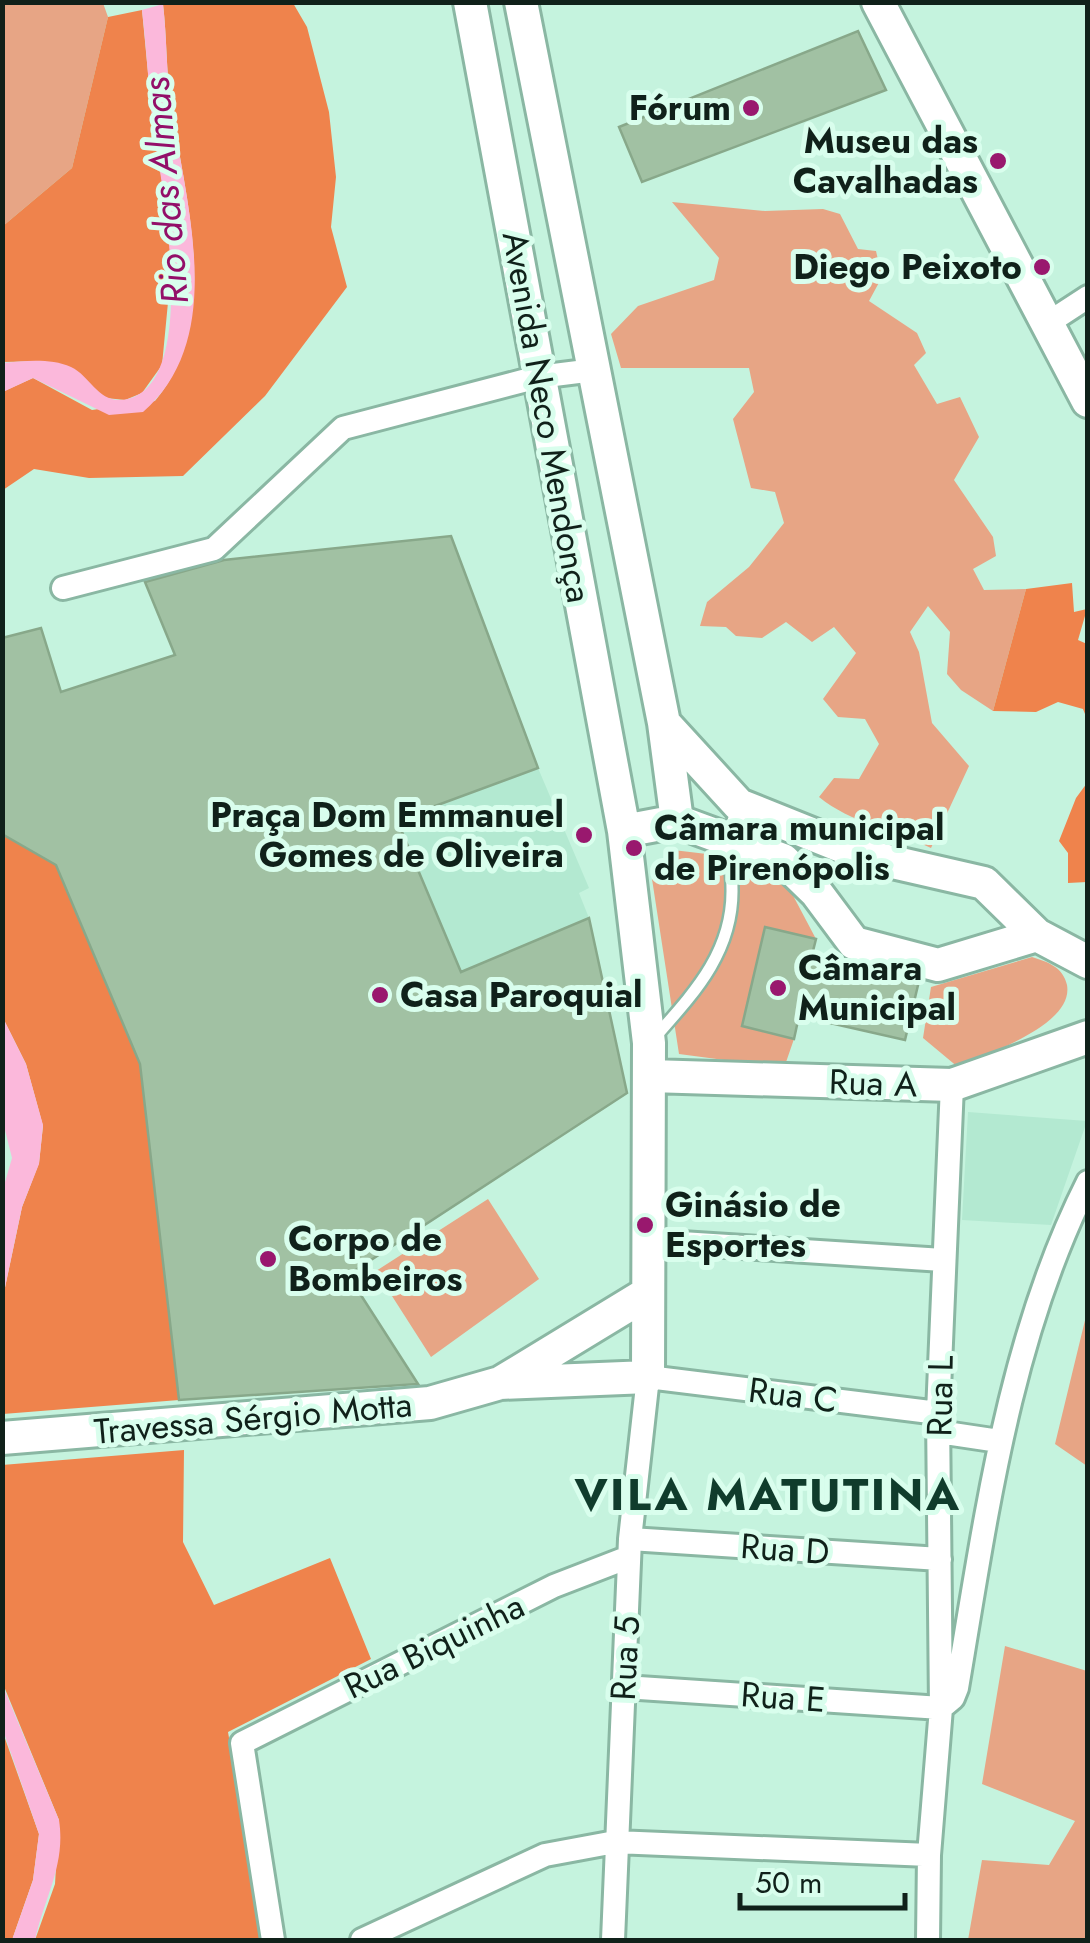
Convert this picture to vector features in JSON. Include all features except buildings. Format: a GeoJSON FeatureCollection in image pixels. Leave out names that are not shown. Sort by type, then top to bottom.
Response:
{"type":"FeatureCollection","features":[{"type":"Feature","properties":{"kind":"street","name":"Avenida Neco Mendonça"},"geometry":{"type":"LineString","coordinates":[[470,2],[624,831],[650,1060],[648,1377]]}},
{"type":"Feature","properties":{"kind":"street","name":"Avenida Neco Mendonça"},"geometry":{"type":"LineString","coordinates":[[521,2],[664,723],[677,820]]}},
{"type":"Feature","properties":{"kind":"street"},"geometry":{"type":"LineString","coordinates":[[878,2],[1088,401]]}},
{"type":"Feature","properties":{"kind":"street"},"geometry":{"type":"LineString","coordinates":[[1045,325],[1088,297]]}},
{"type":"Feature","properties":{"kind":"street"},"geometry":{"type":"LineString","coordinates":[[63,588],[214,549],[342,428],[538,377],[594,370]]}},
{"type":"Feature","properties":{"kind":"street"},"geometry":{"type":"LineString","coordinates":[[664,723],[738,805],[866,856],[984,883],[1037,935],[1088,962]]}},
{"type":"Feature","properties":{"kind":"street"},"geometry":{"type":"LineString","coordinates":[[624,831],[677,820],[784,860],[816,892],[854,943],[938,964],[1037,935]]}},
{"type":"Feature","properties":{"kind":"street","name":"Rua A"},"geometry":{"type":"LineString","coordinates":[[650,1060],[952,1085],[1088,1036]]}},
{"type":"Feature","properties":{"kind":"street","name":"Rua L"},"geometry":{"type":"LineString","coordinates":[[928,1940],[929,1855],[941,1708],[938,1422],[952,1085]]}},
{"type":"Feature","properties":{"kind":"street","name":"Rua L"},"geometry":{"type":"LineString","coordinates":[[941,1708],[953,1698],[957,1688],[1000,1441],[1060,1235],[1088,1182]]}},
{"type":"Feature","properties":{"kind":"street"},"geometry":{"type":"LineString","coordinates":[[650,1241],[943,1260]]}},
{"type":"Feature","properties":{"kind":"street"},"geometry":{"type":"LineString","coordinates":[[500,1383],[648,1293]]}},
{"type":"Feature","properties":{"kind":"street"},"geometry":{"type":"LineString","coordinates":[[500,1383],[648,1377]]}},
{"type":"Feature","properties":{"kind":"street","name":"Rua C"},"geometry":{"type":"LineString","coordinates":[[648,1377],[938,1422],[1000,1441]]}},
{"type":"Feature","properties":{"kind":"street","name":"Rua 5"},"geometry":{"type":"LineString","coordinates":[[613,1940],[629,1548],[648,1377]]}},
{"type":"Feature","properties":{"kind":"street","name":"Travessa Sérgio Motta"},"geometry":{"type":"LineString","coordinates":[[2,1438],[430,1404],[500,1383]]}},
{"type":"Feature","properties":{"kind":"street","name":"Rua D"},"geometry":{"type":"LineString","coordinates":[[629,1548],[940,1559]]}},
{"type":"Feature","properties":{"kind":"street","name":"Rua Biquinha"},"geometry":{"type":"LineString","coordinates":[[273,1940],[242,1743],[629,1548]]}},
{"type":"Feature","properties":{"kind":"street","name":"Rua E"},"geometry":{"type":"LineString","coordinates":[[624,1687],[941,1708]]}},
{"type":"Feature","properties":{"kind":"street"},"geometry":{"type":"LineString","coordinates":[[362,1940],[545,1855],[615,1842],[929,1855]]}},
{"type":"Feature","properties":{"kind":"lane"},"geometry":{"type":"LineString","coordinates":[[650,1060],[710,975],[729,918],[732,889],[726,836],[738,805]]}},
{"type":"Feature","properties":{"kind":"shaded area"},"geometry":{"type":"Polygon","coordinates":[[[3,3],[103,3],[108,17],[72,168],[3,226],[3,3]]]}},
{"type":"Feature","properties":{"kind":"shaded area"},"geometry":{"type":"Polygon","coordinates":[[[293,3],[307,27],[329,112],[336,177],[331,227],[347,287],[265,396],[183,476],[89,478],[34,469],[3,490],[2,392],[33,378],[92,410],[155,401],[176,369],[188,334],[194,258],[168,79],[163,4],[293,3]]]}},
{"type":"Feature","properties":{"kind":"shaded area"},"geometry":{"type":"Polygon","coordinates":[[[142,10],[154,136],[170,225],[171,271],[162,365],[142,393],[125,400],[106,398],[44,361],[3,362],[3,226],[72,168],[108,17],[142,10]]]}},
{"type":"Feature","properties":{"kind":"shaded area"},"geometry":{"type":"Polygon","coordinates":[[[672,202],[765,211],[823,209],[840,214],[858,249],[876,251],[882,277],[869,301],[917,333],[926,353],[914,365],[937,404],[960,397],[979,437],[954,480],[993,537],[996,556],[973,569],[984,590],[1026,589],[993,711],[961,690],[947,674],[950,632],[928,606],[910,632],[919,652],[932,723],[969,766],[931,848],[858,820],[819,797],[834,778],[859,779],[879,744],[865,719],[838,717],[823,699],[856,653],[834,627],[812,642],[786,622],[762,638],[736,636],[726,627],[700,626],[707,602],[749,567],[784,523],[775,492],[751,488],[733,419],[754,392],[749,368],[621,368],[611,334],[638,306],[714,280],[719,258],[672,202]]]}},
{"type":"Feature","properties":{"kind":"shaded area"},"geometry":{"type":"Polygon","coordinates":[[[1072,583],[1074,612],[1087,609],[1078,640],[1087,644],[1087,719],[1083,709],[1058,702],[1036,712],[993,711],[1026,589],[1072,583]]]}},
{"type":"Feature","properties":{"kind":"shaded area"},"geometry":{"type":"Polygon","coordinates":[[[538,768],[589,888],[579,893],[589,918],[461,972],[397,820],[538,768]]]}},
{"type":"Feature","properties":{"kind":"shaded area"},"geometry":{"type":"Polygon","coordinates":[[[1087,783],[1087,882],[1068,883],[1068,853],[1059,841],[1076,798],[1087,783]]]}},
{"type":"Feature","properties":{"kind":"shaded area"},"geometry":{"type":"Polygon","coordinates":[[[3,834],[56,865],[140,1064],[179,1400],[3,1414],[3,1297],[22,1207],[39,1163],[43,1126],[26,1064],[3,1018],[3,834]]]}},
{"type":"Feature","properties":{"kind":"shaded area"},"geometry":{"type":"Polygon","coordinates":[[[673,850],[766,861],[788,886],[816,939],[765,927],[742,1026],[794,1039],[784,1068],[679,1054],[652,879],[673,850]]]}},
{"type":"Feature","properties":{"kind":"shaded area"},"geometry":{"type":"Polygon","coordinates":[[[1032,957],[1058,970],[1067,985],[1066,999],[1044,1025],[959,1068],[923,1038],[931,987],[1032,957]]]}},
{"type":"Feature","properties":{"kind":"shaded area"},"geometry":{"type":"Polygon","coordinates":[[[968,1112],[1087,1121],[1051,1225],[962,1220],[968,1112]]]}},
{"type":"Feature","properties":{"kind":"shaded area"},"geometry":{"type":"Polygon","coordinates":[[[488,1199],[539,1279],[431,1357],[376,1271],[488,1199]]]}},
{"type":"Feature","properties":{"kind":"shaded area"},"geometry":{"type":"Polygon","coordinates":[[[1087,1312],[1087,1466],[1055,1444],[1087,1312]]]}},
{"type":"Feature","properties":{"kind":"shaded area"},"geometry":{"type":"Polygon","coordinates":[[[184,1450],[183,1542],[214,1605],[330,1558],[371,1659],[228,1732],[263,1940],[35,1940],[55,1884],[59,1820],[3,1684],[2,1465],[184,1450]]]}},
{"type":"Feature","properties":{"kind":"shaded area"},"geometry":{"type":"Polygon","coordinates":[[[1005,1646],[1087,1671],[1087,1940],[968,1940],[982,1860],[1049,1865],[1075,1821],[982,1784],[1005,1646]]]}},
{"type":"Feature","properties":{"kind":"shaded area"},"geometry":{"type":"Polygon","coordinates":[[[2,1730],[39,1834],[33,1880],[12,1940],[2,1940],[2,1730]]]}},
{"type":"Feature","properties":{"kind":"water","name":"Rio das Almas"},"geometry":{"type":"Polygon","coordinates":[[[163,4],[169,92],[194,267],[193,308],[186,346],[169,382],[143,412],[109,415],[33,378],[3,392],[3,363],[46,361],[71,367],[103,395],[128,399],[150,385],[163,358],[170,323],[169,240],[142,10],[163,4]]]}},
{"type":"Feature","properties":{"kind":"water"},"geometry":{"type":"Polygon","coordinates":[[[3,1018],[26,1064],[43,1125],[39,1164],[22,1207],[3,1297],[3,1189],[12,1158],[4,1126],[3,1018]]]}},
{"type":"Feature","properties":{"kind":"water"},"geometry":{"type":"Polygon","coordinates":[[[2,1684],[59,1820],[57,1867],[35,1940],[12,1940],[33,1880],[39,1834],[3,1730],[2,1684]]]}},
{"type":"Feature","properties":{"kind":"place","name":"Fórum"},"geometry":{"type":"Point","coordinates":[751,108]}},
{"type":"Feature","properties":{"kind":"place","name":"Museu das Cavalhadas"},"geometry":{"type":"Point","coordinates":[998,161]}},
{"type":"Feature","properties":{"kind":"place","name":"Diego Peixoto"},"geometry":{"type":"Point","coordinates":[1042,267]}},
{"type":"Feature","properties":{"kind":"place","name":"Praça Dom Emmanuel Gomes de Oliveira"},"geometry":{"type":"Point","coordinates":[584,835]}},
{"type":"Feature","properties":{"kind":"place","name":"Câmara municipal de Pirenópolis"},"geometry":{"type":"Point","coordinates":[634,848]}},
{"type":"Feature","properties":{"kind":"place","name":"Câmara Municipal"},"geometry":{"type":"Point","coordinates":[778,988]}},
{"type":"Feature","properties":{"kind":"place","name":"Casa Paroquial"},"geometry":{"type":"Point","coordinates":[380,995]}},
{"type":"Feature","properties":{"kind":"place","name":"Ginásio de Esportes"},"geometry":{"type":"Point","coordinates":[645,1225]}},
{"type":"Feature","properties":{"kind":"place","name":"Corpo de Bombeiros"},"geometry":{"type":"Point","coordinates":[268,1259]}},
{"type":"Feature","properties":{"kind":"district","name":"VILA MATUTINA"},"geometry":{"type":"Point","coordinates":[768,1494]}}]}
